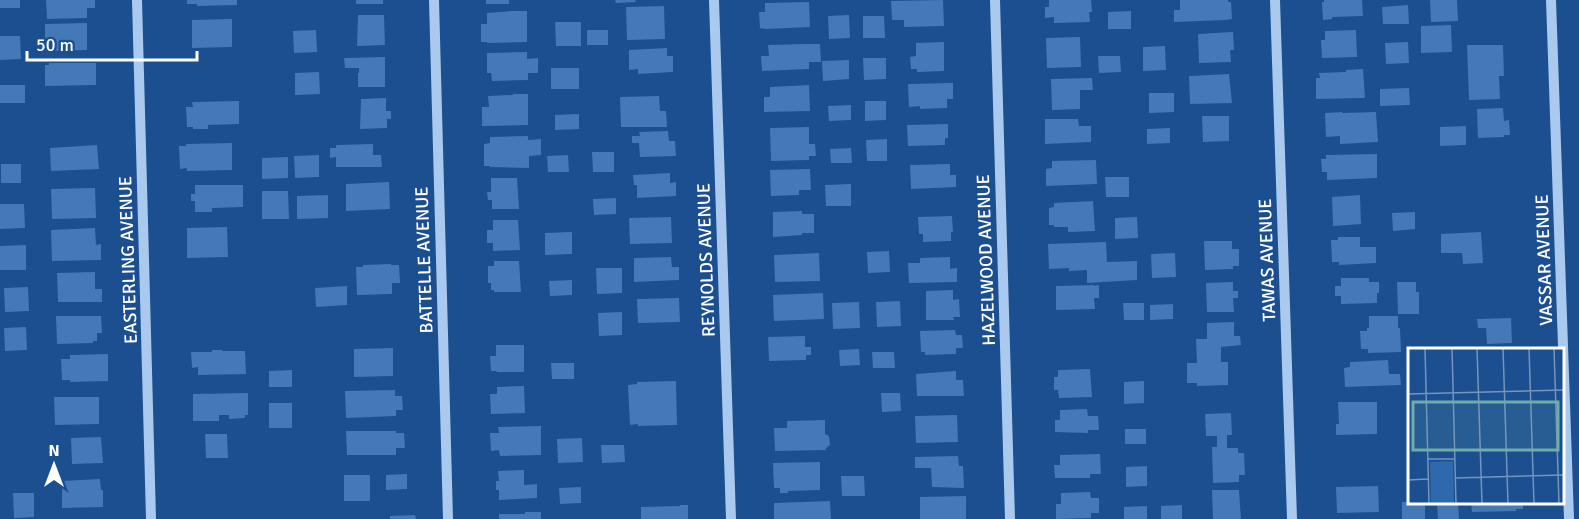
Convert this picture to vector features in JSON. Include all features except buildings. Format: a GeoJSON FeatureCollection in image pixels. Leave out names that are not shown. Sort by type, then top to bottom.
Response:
{"type":"FeatureCollection","features":[{"type":"Feature","properties":{"kind":"street","name":"EASTERLING AVENUE"},"geometry":{"type":"LineString","coordinates":[[137,0],[151,519]]}},
{"type":"Feature","properties":{"kind":"street","name":"BATTELLE AVENUE"},"geometry":{"type":"LineString","coordinates":[[434,0],[448,519]]}},
{"type":"Feature","properties":{"kind":"street","name":"REYNOLDS AVENUE"},"geometry":{"type":"LineString","coordinates":[[714,0],[731,519]]}},
{"type":"Feature","properties":{"kind":"street","name":"HAZELWOOD AVENUE"},"geometry":{"type":"LineString","coordinates":[[995,0],[1010,519]]}},
{"type":"Feature","properties":{"kind":"street","name":"TAWAS AVENUE"},"geometry":{"type":"LineString","coordinates":[[1275,0],[1292,519]]}},
{"type":"Feature","properties":{"kind":"street","name":"VASSAR AVENUE"},"geometry":{"type":"LineString","coordinates":[[1551,0],[1563,348]]}},
{"type":"Feature","properties":{"kind":"street","name":"VASSAR AVENUE"},"geometry":{"type":"LineString","coordinates":[[1564,375],[1569,519]]}}]}
